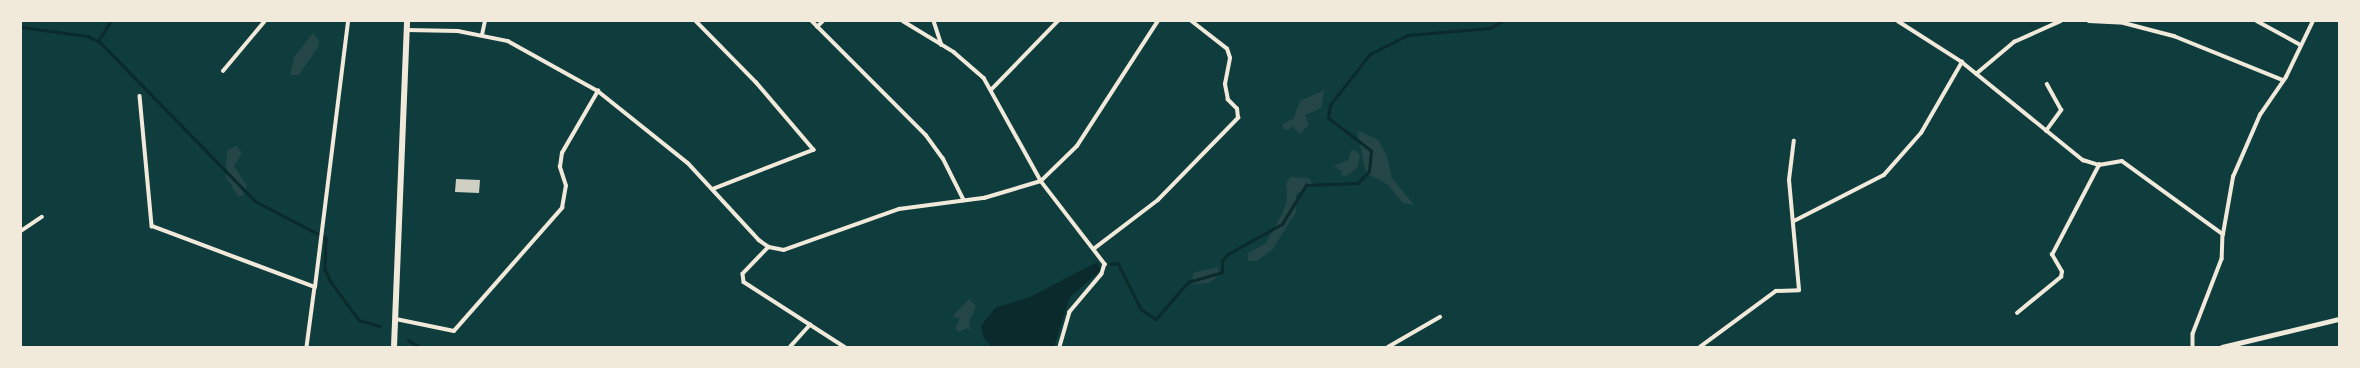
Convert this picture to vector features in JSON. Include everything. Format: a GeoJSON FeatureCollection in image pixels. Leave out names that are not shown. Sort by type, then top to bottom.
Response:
{"type":"FeatureCollection","features":[{"type":"Feature","properties":{"kind":"main road"},"geometry":{"type":"LineString","coordinates":[[394,347],[407,21]]}},
{"type":"Feature","properties":{"kind":"street"},"geometry":{"type":"LineString","coordinates":[[223,71],[265,21]]}},
{"type":"Feature","properties":{"kind":"street"},"geometry":{"type":"LineString","coordinates":[[307,347],[348,21]]}},
{"type":"Feature","properties":{"kind":"street"},"geometry":{"type":"LineString","coordinates":[[482,35],[485,21]]}},
{"type":"Feature","properties":{"kind":"street"},"geometry":{"type":"LineString","coordinates":[[696,21],[756,82],[814,150],[714,189]]}},
{"type":"Feature","properties":{"kind":"street"},"geometry":{"type":"LineString","coordinates":[[812,21],[926,135],[943,158],[964,200]]}},
{"type":"Feature","properties":{"kind":"street"},"geometry":{"type":"LineString","coordinates":[[817,27],[823,21]]}},
{"type":"Feature","properties":{"kind":"street"},"geometry":{"type":"LineString","coordinates":[[903,21],[942,45],[974,69],[992,89],[1041,181],[1095,248],[1105,270],[1070,312],[1060,347]]}},
{"type":"Feature","properties":{"kind":"street"},"geometry":{"type":"LineString","coordinates":[[934,21],[942,45]]}},
{"type":"Feature","properties":{"kind":"street"},"geometry":{"type":"LineString","coordinates":[[992,89],[1058,21]]}},
{"type":"Feature","properties":{"kind":"street"},"geometry":{"type":"LineString","coordinates":[[407,30],[482,35],[529,51],[598,91],[659,138],[714,189],[769,247],[794,249],[899,209],[984,198],[1041,181],[1077,146],[1158,21]]}},
{"type":"Feature","properties":{"kind":"street"},"geometry":{"type":"LineString","coordinates":[[1095,248],[1158,200],[1238,118],[1237,109],[1228,100],[1225,84],[1230,58],[1227,49],[1190,21]]}},
{"type":"Feature","properties":{"kind":"street"},"geometry":{"type":"LineString","coordinates":[[1898,21],[1962,62],[2083,160],[2099,165],[2122,161],[2222,234]]}},
{"type":"Feature","properties":{"kind":"street"},"geometry":{"type":"LineString","coordinates":[[1976,74],[2008,46],[2048,24],[2061,21]]}},
{"type":"Feature","properties":{"kind":"street"},"geometry":{"type":"LineString","coordinates":[[2089,21],[2124,23],[2174,36],[2283,80]]}},
{"type":"Feature","properties":{"kind":"street"},"geometry":{"type":"LineString","coordinates":[[2257,21],[2301,45]]}},
{"type":"Feature","properties":{"kind":"street"},"geometry":{"type":"LineString","coordinates":[[2193,347],[2193,334],[2222,259],[2222,234],[2233,176],[2260,115],[2283,80],[2313,21]]}},
{"type":"Feature","properties":{"kind":"street"},"geometry":{"type":"LineString","coordinates":[[1794,221],[1884,175],[1920,134],[1962,62]]}},
{"type":"Feature","properties":{"kind":"street"},"geometry":{"type":"LineString","coordinates":[[2046,131],[2061,110],[2047,86]]}},
{"type":"Feature","properties":{"kind":"street"},"geometry":{"type":"LineString","coordinates":[[396,319],[454,331],[562,208],[566,186],[560,167],[562,153],[598,91]]}},
{"type":"Feature","properties":{"kind":"street"},"geometry":{"type":"LineString","coordinates":[[140,96],[152,226],[315,287]]}},
{"type":"Feature","properties":{"kind":"street"},"geometry":{"type":"LineString","coordinates":[[1700,347],[1776,291],[1799,290],[1789,162],[1794,141]]}},
{"type":"Feature","properties":{"kind":"street"},"geometry":{"type":"LineString","coordinates":[[2017,313],[2061,277],[2062,272],[2052,255],[2099,165]]}},
{"type":"Feature","properties":{"kind":"street"},"geometry":{"type":"LineString","coordinates":[[21,232],[42,217]]}},
{"type":"Feature","properties":{"kind":"street"},"geometry":{"type":"LineString","coordinates":[[769,247],[742,278],[810,326],[845,347]]}},
{"type":"Feature","properties":{"kind":"street"},"geometry":{"type":"LineString","coordinates":[[1388,347],[1440,317]]}},
{"type":"Feature","properties":{"kind":"street"},"geometry":{"type":"LineString","coordinates":[[2222,347],[2339,319]]}},
{"type":"Feature","properties":{"kind":"street"},"geometry":{"type":"LineString","coordinates":[[790,347],[810,326]]}},
{"type":"Feature","properties":{"kind":"shaded area"},"geometry":{"type":"Polygon","coordinates":[[[313,33],[319,42],[318,47],[299,75],[290,75],[294,57],[313,33]]]}},
{"type":"Feature","properties":{"kind":"shaded area"},"geometry":{"type":"Polygon","coordinates":[[[1324,90],[1321,108],[1305,115],[1309,124],[1300,134],[1292,126],[1288,130],[1283,129],[1282,124],[1293,119],[1300,101],[1324,90]]]}},
{"type":"Feature","properties":{"kind":"shaded area"},"geometry":{"type":"Polygon","coordinates":[[[1357,130],[1378,140],[1387,156],[1392,178],[1414,205],[1403,203],[1387,184],[1366,173],[1357,130]]]}},
{"type":"Feature","properties":{"kind":"shaded area"},"geometry":{"type":"Polygon","coordinates":[[[237,146],[242,153],[234,166],[247,186],[243,196],[238,196],[226,177],[227,150],[237,146]]]}},
{"type":"Feature","properties":{"kind":"shaded area"},"geometry":{"type":"Polygon","coordinates":[[[1356,150],[1360,156],[1357,168],[1346,176],[1341,175],[1343,172],[1334,166],[1348,160],[1351,151],[1356,150]]]}},
{"type":"Feature","properties":{"kind":"shaded area"},"geometry":{"type":"Polygon","coordinates":[[[1291,177],[1309,178],[1313,185],[1296,194],[1296,212],[1272,250],[1257,261],[1248,261],[1248,253],[1266,243],[1283,212],[1287,199],[1286,183],[1291,177]]]}},
{"type":"Feature","properties":{"kind":"shaded area"},"geometry":{"type":"Polygon","coordinates":[[[1097,262],[1101,270],[1070,297],[1054,347],[991,347],[983,336],[981,326],[995,308],[1030,297],[1097,262]]]}},
{"type":"Feature","properties":{"kind":"shaded area"},"geometry":{"type":"Polygon","coordinates":[[[1218,267],[1219,275],[1209,283],[1192,284],[1193,273],[1218,267]]]}},
{"type":"Feature","properties":{"kind":"shaded area"},"geometry":{"type":"Polygon","coordinates":[[[969,299],[976,306],[969,323],[971,332],[967,328],[958,332],[955,328],[960,319],[953,316],[969,299]]]}},
{"type":"Feature","properties":{"kind":"building"},"geometry":{"type":"Polygon","coordinates":[[[456,179],[480,180],[479,193],[455,192],[456,179]]]}},
{"type":"Feature","properties":{"kind":"waterway"},"geometry":{"type":"LineString","coordinates":[[98,41],[111,21]]}},
{"type":"Feature","properties":{"kind":"waterway"},"geometry":{"type":"LineString","coordinates":[[1110,264],[1118,263],[1141,309],[1156,319],[1188,282],[1222,272],[1222,261],[1228,254],[1282,224],[1306,185],[1358,183],[1369,171],[1371,151],[1328,118],[1330,105],[1370,54],[1408,35],[1490,28],[1502,21]]}},
{"type":"Feature","properties":{"kind":"waterway"},"geometry":{"type":"LineString","coordinates":[[21,27],[88,36],[101,43],[255,201],[326,238],[325,269],[331,282],[359,320],[380,326]]}},
{"type":"Feature","properties":{"kind":"waterway"},"geometry":{"type":"LineString","coordinates":[[408,340],[420,347]]}},
{"type":"Feature","properties":{"kind":"waterway"},"geometry":{"type":"LineString","coordinates":[[495,347],[524,347]]}}]}
